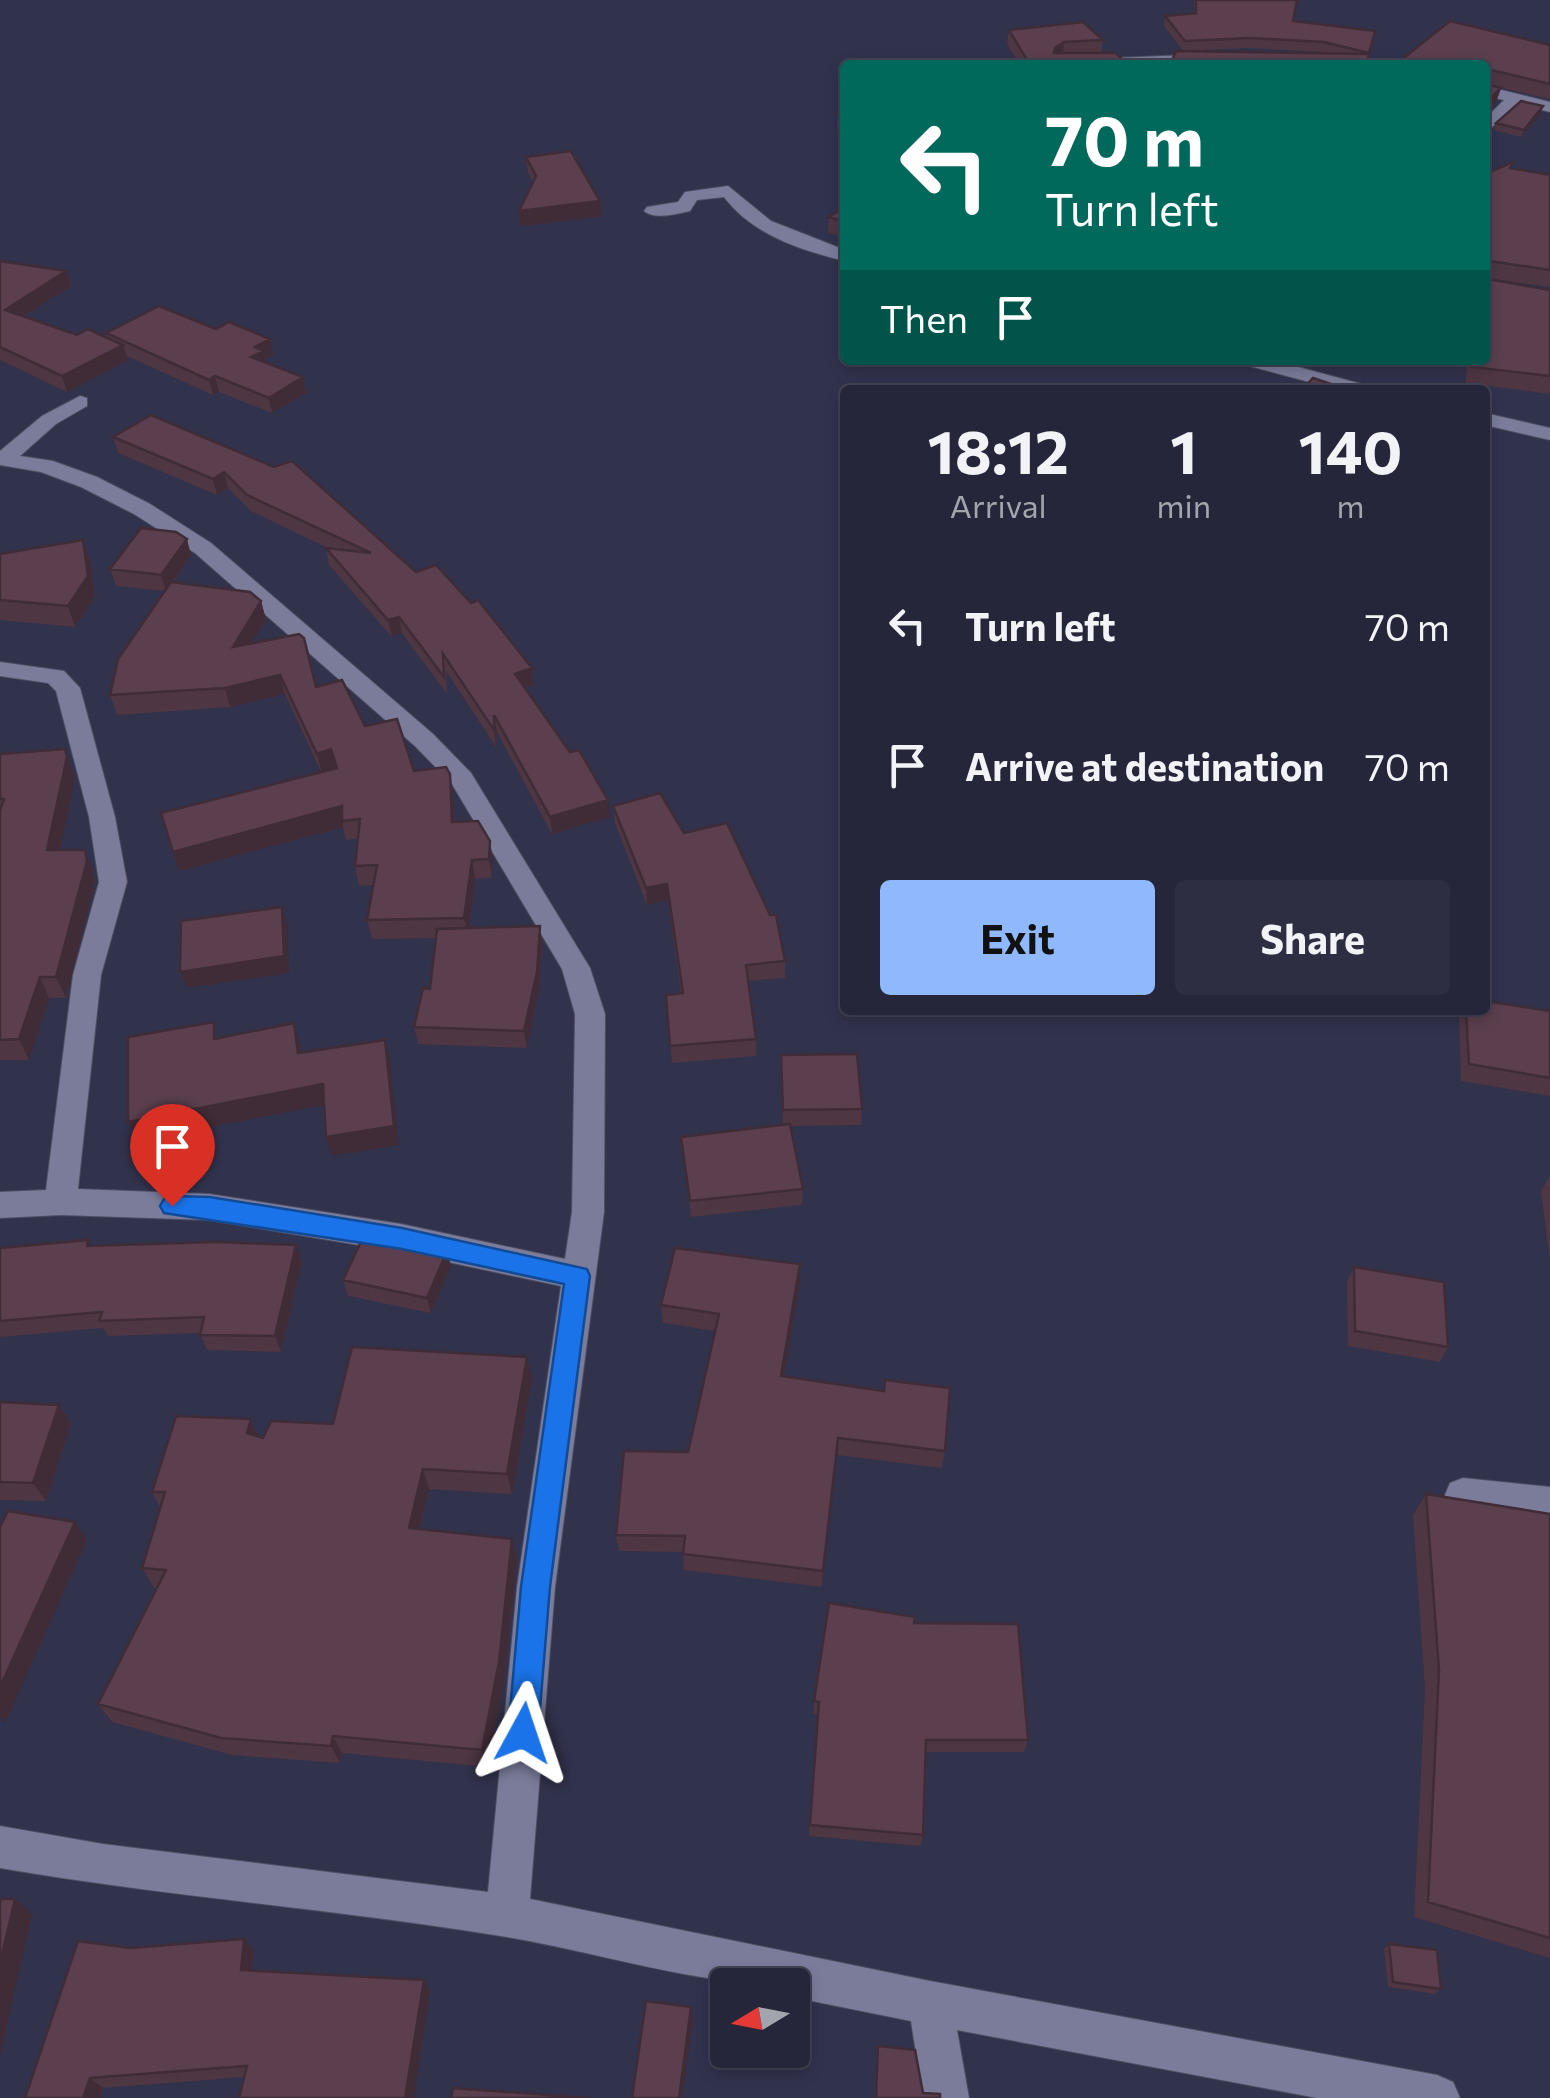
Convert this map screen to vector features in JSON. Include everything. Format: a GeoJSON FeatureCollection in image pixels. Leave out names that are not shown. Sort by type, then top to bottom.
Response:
{"type":"FeatureCollection","features":[{"type":"Feature","properties":{"kind":"street"},"geometry":{"type":"LineString","coordinates":[[1178,60],[1224,58]]}},
{"type":"Feature","properties":{"kind":"street"},"geometry":{"type":"LineString","coordinates":[[1490,92],[1550,107]]}},
{"type":"Feature","properties":{"kind":"street"},"geometry":{"type":"LineString","coordinates":[[1490,123],[1515,98]]}},
{"type":"Feature","properties":{"kind":"street"},"geometry":{"type":"LineString","coordinates":[[653,211],[684,206],[691,196],[728,191],[740,210],[800,243],[840,255]]}},
{"type":"Feature","properties":{"kind":"street"},"geometry":{"type":"LineString","coordinates":[[1268,365],[1343,385]]}},
{"type":"Feature","properties":{"kind":"street"},"geometry":{"type":"LineString","coordinates":[[2,459],[49,420],[80,402]]}},
{"type":"Feature","properties":{"kind":"street"},"geometry":{"type":"LineString","coordinates":[[1490,420],[1550,434]]}},
{"type":"Feature","properties":{"kind":"street"},"geometry":{"type":"LineString","coordinates":[[2,459],[45,466],[89,482],[142,508],[204,548],[424,740],[462,780],[576,968],[590,1014],[588,1212],[536,1587],[507,1916]]}},
{"type":"Feature","properties":{"kind":"street"},"geometry":{"type":"LineString","coordinates":[[0,669],[55,676],[68,688],[102,817],[113,882],[87,975],[62,1202]]}},
{"type":"Feature","properties":{"kind":"street"},"geometry":{"type":"LineString","coordinates":[[0,1205],[62,1202],[210,1207],[402,1238],[578,1276]]}},
{"type":"Feature","properties":{"kind":"street"},"geometry":{"type":"LineString","coordinates":[[1462,1495],[1550,1504]]}},
{"type":"Feature","properties":{"kind":"street"},"geometry":{"type":"LineString","coordinates":[[0,1847],[103,1865],[507,1916],[930,2003],[1437,2098]]}},
{"type":"Feature","properties":{"kind":"street"},"geometry":{"type":"LineString","coordinates":[[930,2003],[946,2098]]}},
{"type":"Feature","properties":{"kind":"building"},"geometry":{"type":"Polygon","coordinates":[[[1196,0],[1297,0],[1293,21],[1375,31],[1369,53],[1324,42],[1250,38],[1185,41],[1165,16],[1196,13],[1196,0]]]}},
{"type":"Feature","properties":{"kind":"building"},"geometry":{"type":"Polygon","coordinates":[[[1450,21],[1550,45],[1550,84],[1490,70],[1490,60],[1401,60],[1450,21]]]}},
{"type":"Feature","properties":{"kind":"building"},"geometry":{"type":"Polygon","coordinates":[[[1083,22],[1103,40],[1064,42],[1054,53],[1116,53],[1123,60],[1027,60],[1009,30],[1083,22]]]}},
{"type":"Feature","properties":{"kind":"building"},"geometry":{"type":"Polygon","coordinates":[[[1176,51],[1369,54],[1367,60],[1172,60],[1176,51]]]}},
{"type":"Feature","properties":{"kind":"building"},"geometry":{"type":"Polygon","coordinates":[[[1490,85],[1501,88],[1490,98],[1490,85]]]}},
{"type":"Feature","properties":{"kind":"building"},"geometry":{"type":"Polygon","coordinates":[[[1521,101],[1543,106],[1524,130],[1496,123],[1521,101]]]}},
{"type":"Feature","properties":{"kind":"building"},"geometry":{"type":"Polygon","coordinates":[[[571,151],[600,201],[519,211],[536,176],[526,157],[571,151]]]}},
{"type":"Feature","properties":{"kind":"building"},"geometry":{"type":"Polygon","coordinates":[[[1513,162],[1510,168],[1550,175],[1550,270],[1490,261],[1490,172],[1513,162]]]}},
{"type":"Feature","properties":{"kind":"building"},"geometry":{"type":"Polygon","coordinates":[[[0,261],[66,271],[5,310],[77,335],[88,329],[123,345],[62,376],[0,347],[0,261]]]}},
{"type":"Feature","properties":{"kind":"building"},"geometry":{"type":"Polygon","coordinates":[[[1490,280],[1550,290],[1550,376],[1472,367],[1490,365],[1490,280]]]}},
{"type":"Feature","properties":{"kind":"building"},"geometry":{"type":"Polygon","coordinates":[[[159,306],[216,329],[229,322],[270,339],[255,347],[263,351],[251,357],[303,377],[269,398],[215,376],[209,380],[106,333],[159,306]]]}},
{"type":"Feature","properties":{"kind":"building"},"geometry":{"type":"Polygon","coordinates":[[[1313,378],[1334,385],[1307,385],[1313,378]]]}},
{"type":"Feature","properties":{"kind":"building"},"geometry":{"type":"Polygon","coordinates":[[[151,415],[274,467],[292,461],[416,572],[436,565],[471,603],[478,600],[532,668],[515,674],[570,752],[579,750],[608,800],[550,817],[494,715],[494,730],[443,654],[444,677],[399,617],[388,620],[326,548],[371,553],[247,495],[224,472],[213,479],[113,437],[151,415]]]}},
{"type":"Feature","properties":{"kind":"building"},"geometry":{"type":"Polygon","coordinates":[[[141,528],[176,532],[187,539],[161,575],[110,569],[141,528]]]}},
{"type":"Feature","properties":{"kind":"building"},"geometry":{"type":"Polygon","coordinates":[[[83,540],[88,576],[68,606],[0,600],[0,554],[83,540]]]}},
{"type":"Feature","properties":{"kind":"building"},"geometry":{"type":"Polygon","coordinates":[[[171,582],[250,592],[261,601],[233,647],[299,634],[304,638],[316,687],[342,680],[365,726],[397,719],[414,771],[446,767],[450,774],[452,822],[478,821],[490,841],[489,859],[472,860],[464,918],[367,920],[377,865],[355,866],[360,819],[342,821],[342,806],[173,852],[161,813],[337,768],[331,749],[317,754],[280,675],[225,688],[110,695],[118,659],[171,582]]]}},
{"type":"Feature","properties":{"kind":"building"},"geometry":{"type":"Polygon","coordinates":[[[65,749],[67,757],[47,850],[85,850],[87,861],[56,977],[40,977],[19,1039],[0,1040],[0,810],[4,799],[0,799],[0,754],[65,749]]]}},
{"type":"Feature","properties":{"kind":"building"},"geometry":{"type":"Polygon","coordinates":[[[660,793],[684,833],[727,823],[770,915],[776,915],[785,961],[746,965],[756,1039],[670,1046],[666,995],[683,993],[667,884],[646,888],[613,806],[660,793]]]}},
{"type":"Feature","properties":{"kind":"building"},"geometry":{"type":"Polygon","coordinates":[[[282,907],[284,956],[180,972],[181,921],[282,907]]]}},
{"type":"Feature","properties":{"kind":"building"},"geometry":{"type":"Polygon","coordinates":[[[540,926],[537,972],[524,1031],[414,1027],[423,988],[430,989],[437,929],[540,926]]]}},
{"type":"Feature","properties":{"kind":"building"},"geometry":{"type":"Polygon","coordinates":[[[1490,1002],[1550,1011],[1550,1078],[1469,1064],[1466,1015],[1490,1015],[1490,1002]]]}},
{"type":"Feature","properties":{"kind":"building"},"geometry":{"type":"Polygon","coordinates":[[[214,1022],[214,1039],[294,1023],[298,1053],[385,1040],[394,1126],[326,1137],[323,1084],[128,1122],[128,1037],[214,1022]]]}},
{"type":"Feature","properties":{"kind":"building"},"geometry":{"type":"Polygon","coordinates":[[[857,1054],[862,1109],[783,1110],[781,1055],[857,1054]]]}},
{"type":"Feature","properties":{"kind":"building"},"geometry":{"type":"Polygon","coordinates":[[[790,1124],[803,1189],[690,1201],[681,1137],[790,1124]]]}},
{"type":"Feature","properties":{"kind":"building"},"geometry":{"type":"Polygon","coordinates":[[[364,1235],[447,1251],[427,1298],[343,1280],[364,1235]]]}},
{"type":"Feature","properties":{"kind":"building"},"geometry":{"type":"Polygon","coordinates":[[[88,1240],[87,1246],[215,1242],[296,1245],[275,1336],[200,1335],[204,1317],[99,1321],[102,1312],[0,1321],[0,1248],[88,1240]]]}},
{"type":"Feature","properties":{"kind":"building"},"geometry":{"type":"Polygon","coordinates":[[[675,1248],[800,1264],[781,1376],[884,1391],[885,1380],[950,1388],[945,1451],[838,1438],[823,1571],[683,1554],[685,1536],[616,1535],[624,1451],[688,1452],[719,1314],[661,1305],[675,1248]]]}},
{"type":"Feature","properties":{"kind":"building"},"geometry":{"type":"Polygon","coordinates":[[[1354,1267],[1444,1282],[1448,1347],[1355,1331],[1354,1267]]]}},
{"type":"Feature","properties":{"kind":"building"},"geometry":{"type":"Polygon","coordinates":[[[352,1347],[527,1357],[507,1474],[423,1469],[409,1528],[512,1539],[499,1662],[482,1750],[333,1736],[331,1746],[221,1738],[98,1704],[166,1570],[142,1568],[165,1492],[152,1492],[176,1416],[251,1419],[247,1433],[263,1438],[271,1421],[333,1424],[352,1347]]]}},
{"type":"Feature","properties":{"kind":"building"},"geometry":{"type":"Polygon","coordinates":[[[0,1402],[59,1405],[33,1483],[0,1482],[0,1402]]]}},
{"type":"Feature","properties":{"kind":"building"},"geometry":{"type":"Polygon","coordinates":[[[1426,1494],[1550,1514],[1550,1938],[1428,1902],[1439,1670],[1426,1494]]]}},
{"type":"Feature","properties":{"kind":"building"},"geometry":{"type":"Polygon","coordinates":[[[8,1511],[75,1522],[0,1687],[0,1527],[8,1511]]]}},
{"type":"Feature","properties":{"kind":"building"},"geometry":{"type":"Polygon","coordinates":[[[829,1603],[915,1617],[914,1623],[1018,1624],[1028,1740],[926,1740],[923,1835],[810,1825],[819,1702],[814,1701],[829,1603]]]}},
{"type":"Feature","properties":{"kind":"building"},"geometry":{"type":"Polygon","coordinates":[[[0,1899],[15,1899],[0,1963],[0,1899]]]}},
{"type":"Feature","properties":{"kind":"building"},"geometry":{"type":"Polygon","coordinates":[[[244,1939],[241,1970],[424,1980],[405,2098],[239,2098],[247,2066],[90,2078],[83,2098],[25,2098],[78,1941],[130,1948],[244,1939]]]}},
{"type":"Feature","properties":{"kind":"building"},"geometry":{"type":"Polygon","coordinates":[[[1389,1944],[1437,1950],[1441,1989],[1393,1982],[1389,1944]]]}},
{"type":"Feature","properties":{"kind":"building"},"geometry":{"type":"Polygon","coordinates":[[[646,2001],[691,2007],[679,2098],[632,2098],[646,2001]]]}},
{"type":"Feature","properties":{"kind":"building"},"geometry":{"type":"Polygon","coordinates":[[[878,2046],[915,2050],[923,2093],[940,2094],[940,2098],[876,2098],[878,2046]]]}},
{"type":"Feature","properties":{"kind":"building"},"geometry":{"type":"Polygon","coordinates":[[[453,2088],[588,2098],[451,2098],[453,2088]]]}},
{"type":"Feature","properties":{"kind":"route"},"geometry":{"type":"LineString","coordinates":[[172,1206],[210,1207],[402,1238],[578,1276],[536,1587],[523,1733]]}}]}
